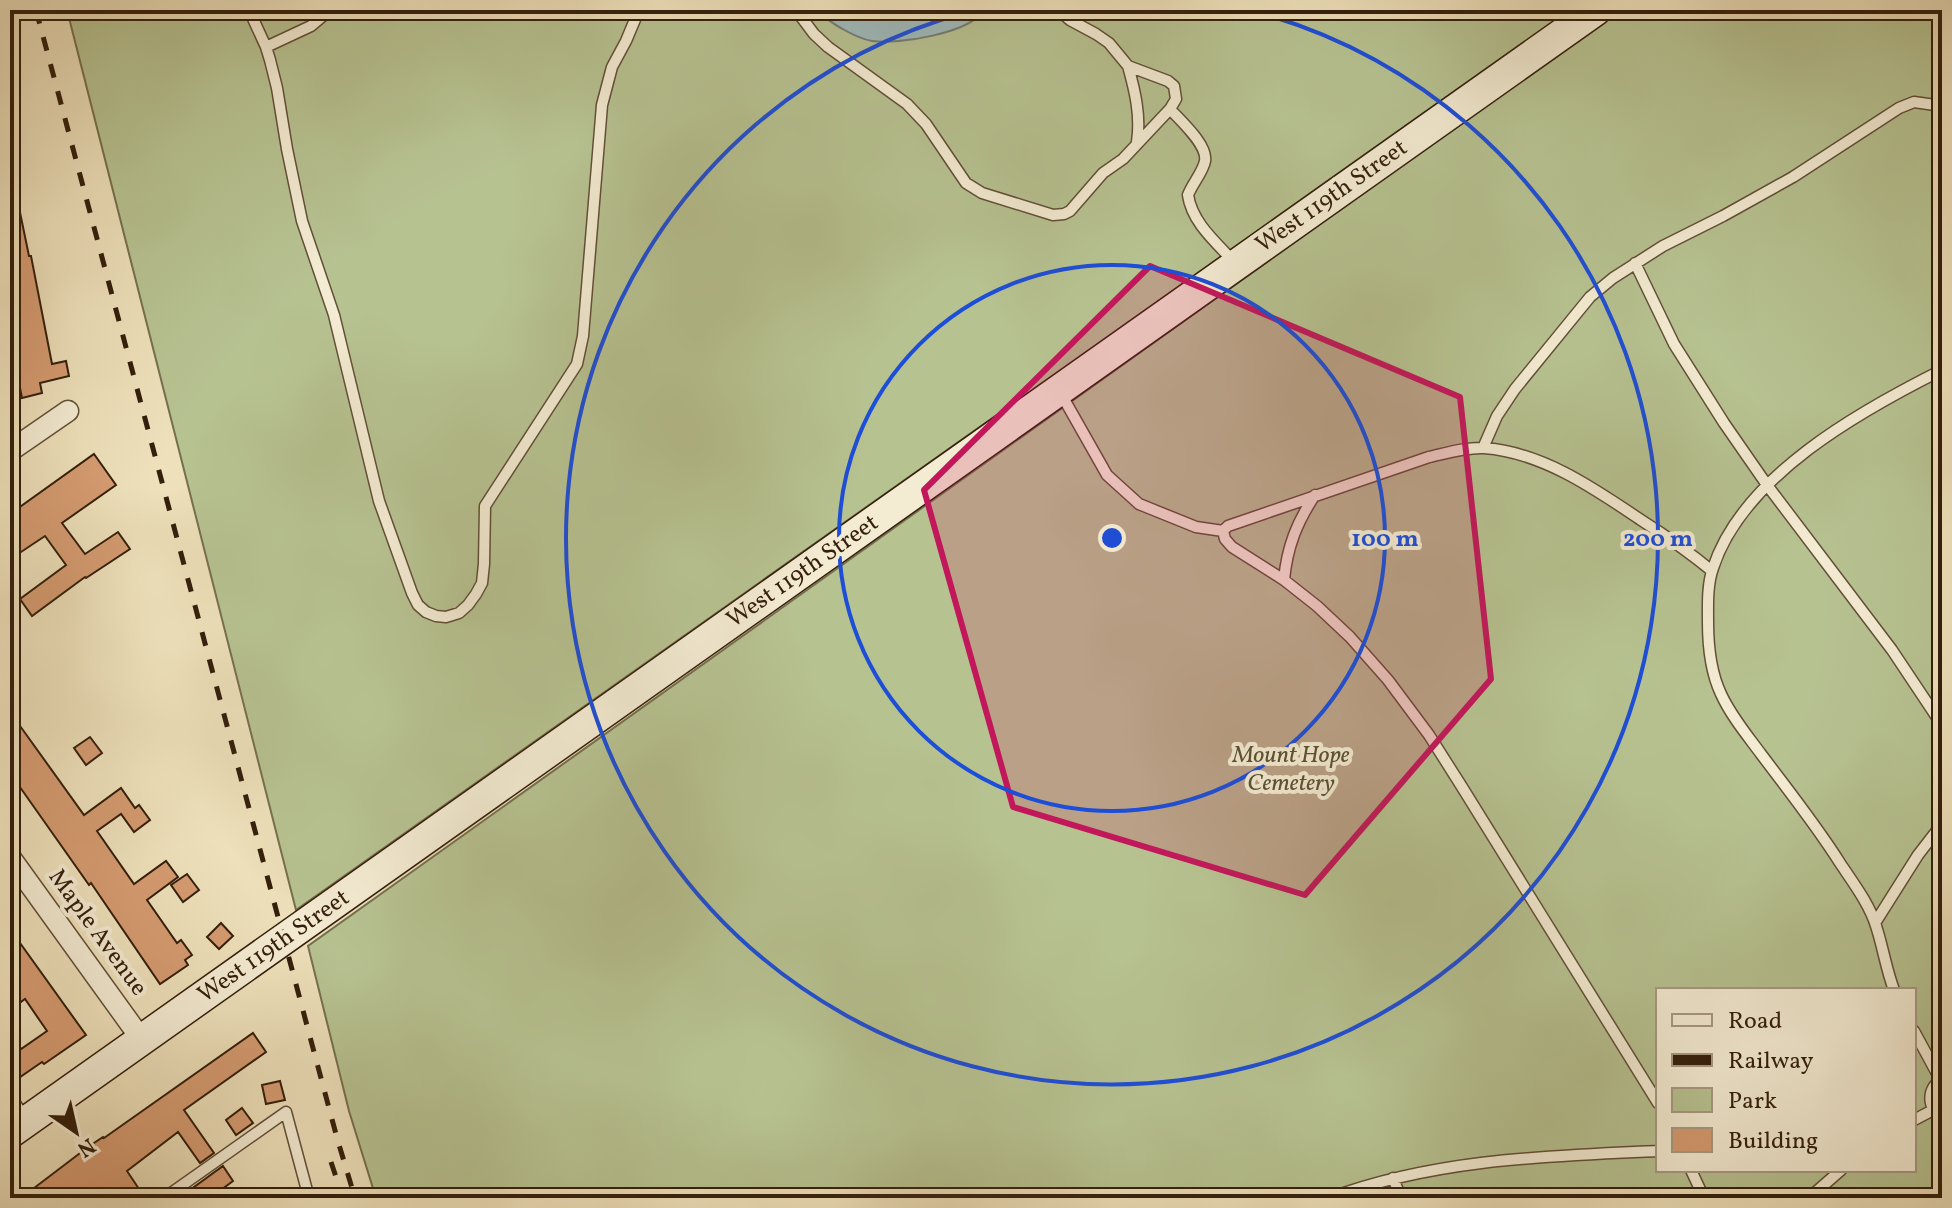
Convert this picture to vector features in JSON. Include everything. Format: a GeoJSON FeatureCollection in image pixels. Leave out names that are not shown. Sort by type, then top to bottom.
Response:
{"type":"FeatureCollection","features":[{"type":"Feature","properties":{"kind":"street","name":"West 119th Street"},"geometry":{"type":"LineString","coordinates":[[19,1127],[1596,10]]}},
{"type":"Feature","properties":{"kind":"street"},"geometry":{"type":"LineString","coordinates":[[10,451],[68,411]]}},
{"type":"Feature","properties":{"kind":"street","name":"Maple Avenue"},"geometry":{"type":"LineString","coordinates":[[10,857],[142,1040]]}},
{"type":"Feature","properties":{"kind":"lane"},"geometry":{"type":"LineString","coordinates":[[249,10],[266,47],[277,88],[302,221],[334,315],[379,501],[418,605],[426,612],[446,617],[459,613],[468,605],[482,583],[485,506],[577,364],[583,336],[602,105],[612,67],[639,10]]}},
{"type":"Feature","properties":{"kind":"lane"},"geometry":{"type":"LineString","coordinates":[[266,47],[311,26],[330,10]]}},
{"type":"Feature","properties":{"kind":"lane"},"geometry":{"type":"LineString","coordinates":[[796,10],[828,47],[907,104],[926,124],[966,183],[982,193],[1053,215],[1070,211],[1103,173],[1123,159],[1176,99],[1174,86],[1168,81],[1128,66]]}},
{"type":"Feature","properties":{"kind":"lane"},"geometry":{"type":"LineString","coordinates":[[1058,10],[1109,43],[1128,66],[1136,94],[1137,142]]}},
{"type":"Feature","properties":{"kind":"lane"},"geometry":{"type":"LineString","coordinates":[[1483,448],[1497,416],[1515,389],[1590,297],[1613,278],[1663,246],[1771,190],[1899,108],[1914,102],[1942,106]]}},
{"type":"Feature","properties":{"kind":"lane"},"geometry":{"type":"LineString","coordinates":[[1170,109],[1205,151],[1205,161],[1188,195],[1193,213],[1236,265]]}},
{"type":"Feature","properties":{"kind":"lane"},"geometry":{"type":"LineString","coordinates":[[1635,263],[1674,344],[1724,423],[1892,650],[1942,725]]}},
{"type":"Feature","properties":{"kind":"lane"},"geometry":{"type":"LineString","coordinates":[[1893,988],[1875,923],[1839,860],[1731,714],[1719,691],[1708,635],[1708,597],[1712,571],[1738,520],[1787,465],[1876,405],[1942,370]]}},
{"type":"Feature","properties":{"kind":"lane"},"geometry":{"type":"LineString","coordinates":[[1059,390],[1107,475],[1139,504],[1196,527],[1223,531]]}},
{"type":"Feature","properties":{"kind":"lane"},"geometry":{"type":"LineString","coordinates":[[1223,531],[1228,526],[1429,457],[1483,448],[1538,461],[1577,480],[1686,549],[1712,571]]}},
{"type":"Feature","properties":{"kind":"lane"},"geometry":{"type":"LineString","coordinates":[[1284,580],[1291,540],[1315,495]]}},
{"type":"Feature","properties":{"kind":"lane"},"geometry":{"type":"LineString","coordinates":[[1223,531],[1232,547],[1284,580],[1317,606],[1388,680],[1429,735],[1656,1100]]}},
{"type":"Feature","properties":{"kind":"lane"},"geometry":{"type":"LineString","coordinates":[[1875,923],[1918,855],[1942,824]]}},
{"type":"Feature","properties":{"kind":"lane"},"geometry":{"type":"LineString","coordinates":[[1916,1035],[1941,1079],[1930,1092],[1930,1103],[1938,1113],[1916,1119]]}},
{"type":"Feature","properties":{"kind":"lane"},"geometry":{"type":"LineString","coordinates":[[10,1096],[19,1127]]}},
{"type":"Feature","properties":{"kind":"lane"},"geometry":{"type":"LineString","coordinates":[[164,1198],[286,1112],[309,1198]]}},
{"type":"Feature","properties":{"kind":"lane"},"geometry":{"type":"LineString","coordinates":[[1330,1198],[1393,1178],[1458,1165],[1590,1153],[1656,1151]]}},
{"type":"Feature","properties":{"kind":"lane"},"geometry":{"type":"LineString","coordinates":[[1692,1172],[1704,1198]]}},
{"type":"Feature","properties":{"kind":"lane"},"geometry":{"type":"LineString","coordinates":[[1809,1198],[1839,1172]]}},
{"type":"Feature","properties":{"kind":"lane"},"geometry":{"type":"LineString","coordinates":[[1393,1178],[1401,1198]]}},
{"type":"Feature","properties":{"kind":"highlighted area"},"geometry":{"type":"Polygon","coordinates":[[[1150,266],[1460,397],[1491,679],[1305,895],[1013,807],[924,490],[1150,266]]]}},
{"type":"Feature","properties":{"kind":"green space"},"geometry":{"type":"Polygon","coordinates":[[[67,10],[1570,10],[296,910],[67,10]]]}},
{"type":"Feature","properties":{"kind":"green space","name":"Mount Hope Cemetery"},"geometry":{"type":"Polygon","coordinates":[[[1620,10],[1942,10],[1942,1198],[376,1198],[349,1111],[308,946],[1620,10]]]}},
{"type":"Feature","properties":{"kind":"water"},"geometry":{"type":"Polygon","coordinates":[[[820,10],[983,10],[965,25],[950,31],[883,42],[866,40],[835,25],[820,10]]]}},
{"type":"Feature","properties":{"kind":"building"},"geometry":{"type":"Polygon","coordinates":[[[17,198],[52,364],[66,361],[69,376],[40,383],[42,393],[22,398],[10,338],[10,199],[17,198]]]}},
{"type":"Feature","properties":{"kind":"building"},"geometry":{"type":"Polygon","coordinates":[[[94,454],[116,485],[62,523],[85,554],[118,532],[130,549],[32,616],[20,599],[66,565],[45,536],[18,554],[10,543],[10,514],[94,454]]]}},
{"type":"Feature","properties":{"kind":"building"},"geometry":{"type":"Polygon","coordinates":[[[10,712],[84,815],[121,788],[135,808],[139,805],[150,820],[134,832],[121,814],[97,831],[134,884],[166,861],[178,877],[147,900],[177,943],[181,940],[192,955],[185,960],[188,965],[160,984],[10,773],[10,712]]]}},
{"type":"Feature","properties":{"kind":"building"},"geometry":{"type":"Polygon","coordinates":[[[90,737],[102,753],[86,765],[74,748],[90,737]]]}},
{"type":"Feature","properties":{"kind":"building"},"geometry":{"type":"Polygon","coordinates":[[[187,874],[199,890],[183,902],[171,885],[187,874]]]}},
{"type":"Feature","properties":{"kind":"building"},"geometry":{"type":"Polygon","coordinates":[[[221,923],[233,936],[219,949],[207,937],[221,923]]]}},
{"type":"Feature","properties":{"kind":"building"},"geometry":{"type":"Polygon","coordinates":[[[10,929],[86,1035],[10,1084],[10,1033],[21,1049],[47,1031],[25,999],[10,1010],[10,983],[18,977],[10,966],[10,929]]]}},
{"type":"Feature","properties":{"kind":"building"},"geometry":{"type":"Polygon","coordinates":[[[253,1033],[266,1052],[184,1110],[214,1153],[200,1163],[178,1132],[127,1171],[145,1198],[21,1198],[88,1147],[253,1033]]]}},
{"type":"Feature","properties":{"kind":"building"},"geometry":{"type":"Polygon","coordinates":[[[280,1081],[285,1100],[266,1104],[262,1085],[280,1081]]]}},
{"type":"Feature","properties":{"kind":"building"},"geometry":{"type":"Polygon","coordinates":[[[242,1108],[253,1123],[236,1135],[226,1120],[242,1108]]]}},
{"type":"Feature","properties":{"kind":"building"},"geometry":{"type":"Polygon","coordinates":[[[223,1166],[233,1181],[210,1198],[179,1198],[223,1166]]]}},
{"type":"Feature","properties":{"kind":"railway"},"geometry":{"type":"LineString","coordinates":[[36,10],[355,1198]]}},
{"type":"Feature","properties":{"kind":"railway"},"geometry":{"type":"LineString","coordinates":[[331,1162],[343,1198]]}}]}
